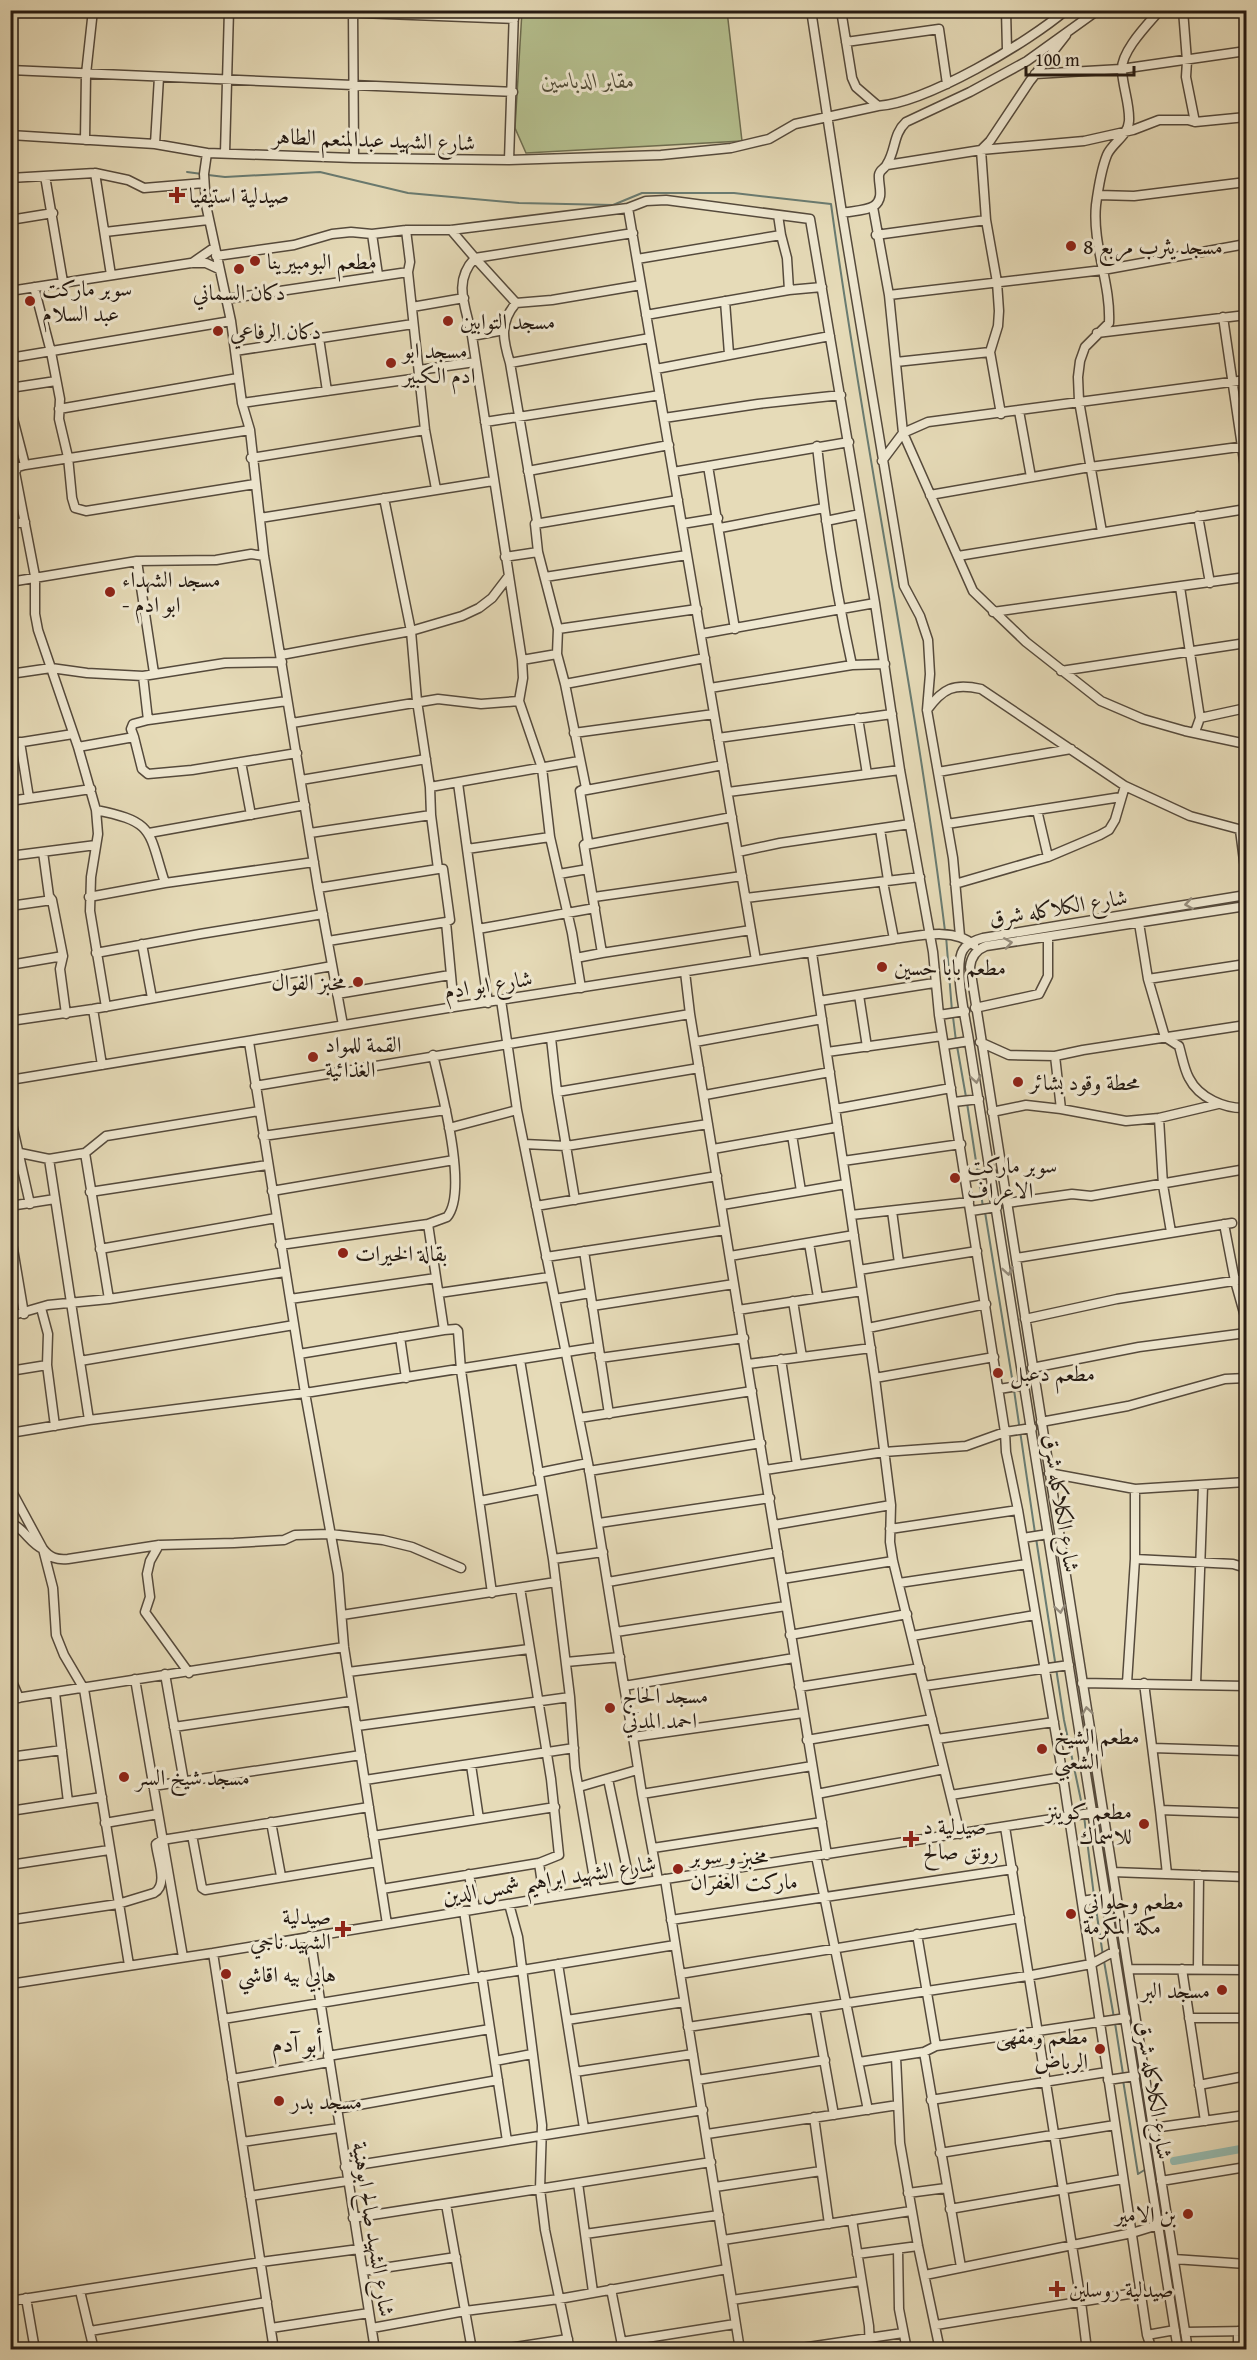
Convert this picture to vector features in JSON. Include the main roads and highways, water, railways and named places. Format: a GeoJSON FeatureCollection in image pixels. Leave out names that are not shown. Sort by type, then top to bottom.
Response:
{"type":"FeatureCollection","features":[{"type":"Feature","properties":{"kind":"waterway"},"geometry":{"type":"LineString","coordinates":[[187,172],[202,174]]}},
{"type":"Feature","properties":{"kind":"waterway"},"geometry":{"type":"LineString","coordinates":[[208,175],[225,177],[320,172],[408,193],[519,203],[613,205],[642,193],[734,193],[831,204],[919,749],[945,931]]}},
{"type":"Feature","properties":{"kind":"waterway"},"geometry":{"type":"LineString","coordinates":[[946,936],[952,1011]]}},
{"type":"Feature","properties":{"kind":"waterway"},"geometry":{"type":"LineString","coordinates":[[953,1017],[956,1041]]}},
{"type":"Feature","properties":{"kind":"waterway"},"geometry":{"type":"LineString","coordinates":[[957,1046],[966,1097]]}},
{"type":"Feature","properties":{"kind":"waterway"},"geometry":{"type":"LineString","coordinates":[[967,1103],[983,1207]]}},
{"type":"Feature","properties":{"kind":"waterway"},"geometry":{"type":"LineString","coordinates":[[985,1212],[1013,1384]]}},
{"type":"Feature","properties":{"kind":"waterway"},"geometry":{"type":"LineString","coordinates":[[1014,1390],[1035,1533]]}},
{"type":"Feature","properties":{"kind":"waterway"},"geometry":{"type":"LineString","coordinates":[[1036,1538],[1064,1720],[1083,1810]]}},
{"type":"Feature","properties":{"kind":"waterway"},"geometry":{"type":"LineString","coordinates":[[1084,1816],[1094,1896]]}},
{"type":"Feature","properties":{"kind":"waterway"},"geometry":{"type":"LineString","coordinates":[[1095,1902],[1103,1956]]}},
{"type":"Feature","properties":{"kind":"waterway"},"geometry":{"type":"LineString","coordinates":[[1104,1961],[1114,2018]]}},
{"type":"Feature","properties":{"kind":"waterway"},"geometry":{"type":"LineString","coordinates":[[1115,2023],[1123,2074]]}},
{"type":"Feature","properties":{"kind":"waterway"},"geometry":{"type":"LineString","coordinates":[[1123,2080],[1138,2174],[1146,2169]]}},
{"type":"Feature","properties":{"kind":"waterway"},"geometry":{"type":"LineString","coordinates":[[1174,2161],[1246,2148]]}},
{"type":"Feature","properties":{"kind":"place","name":"صيدلية استيفيا"},"geometry":{"type":"Point","coordinates":[177,195]}},
{"type":"Feature","properties":{"kind":"place","name":"مسجد يثرب مربع 8"},"geometry":{"type":"Point","coordinates":[1071,246]}},
{"type":"Feature","properties":{"kind":"place","name":"مطعم البومبيرينا"},"geometry":{"type":"Point","coordinates":[255,261]}},
{"type":"Feature","properties":{"kind":"place","name":"دكان السماني"},"geometry":{"type":"Point","coordinates":[239,269]}},
{"type":"Feature","properties":{"kind":"place","name":"سوبر ماركت عبد السلام"},"geometry":{"type":"Point","coordinates":[30,301]}},
{"type":"Feature","properties":{"kind":"place","name":"مسجد التوابين"},"geometry":{"type":"Point","coordinates":[448,321]}},
{"type":"Feature","properties":{"kind":"place","name":"دكان الرفاعي"},"geometry":{"type":"Point","coordinates":[218,331]}},
{"type":"Feature","properties":{"kind":"place","name":"مسجد ابو ادم الكبير"},"geometry":{"type":"Point","coordinates":[391,363]}},
{"type":"Feature","properties":{"kind":"place","name":"مسجد الشهداء - ابو ادم"},"geometry":{"type":"Point","coordinates":[110,592]}},
{"type":"Feature","properties":{"kind":"place","name":"مطعم بابا حسين"},"geometry":{"type":"Point","coordinates":[882,967]}},
{"type":"Feature","properties":{"kind":"place","name":"مخبز الفوال"},"geometry":{"type":"Point","coordinates":[358,982]}},
{"type":"Feature","properties":{"kind":"place","name":"القمة للمواد الغذائية"},"geometry":{"type":"Point","coordinates":[313,1057]}},
{"type":"Feature","properties":{"kind":"place","name":"محطة وقود بشائر"},"geometry":{"type":"Point","coordinates":[1018,1082]}},
{"type":"Feature","properties":{"kind":"place","name":"سوبر ماركت الاعراف"},"geometry":{"type":"Point","coordinates":[955,1178]}},
{"type":"Feature","properties":{"kind":"place","name":"بقالة الخيرات"},"geometry":{"type":"Point","coordinates":[343,1253]}},
{"type":"Feature","properties":{"kind":"place","name":"مطعم دعبل"},"geometry":{"type":"Point","coordinates":[998,1373]}},
{"type":"Feature","properties":{"kind":"place","name":"مسجد الحاج احمد المدني"},"geometry":{"type":"Point","coordinates":[610,1708]}},
{"type":"Feature","properties":{"kind":"place","name":"مطعم الشيخ الشعبي"},"geometry":{"type":"Point","coordinates":[1042,1749]}},
{"type":"Feature","properties":{"kind":"place","name":"مسجد شيخ السر"},"geometry":{"type":"Point","coordinates":[124,1777]}},
{"type":"Feature","properties":{"kind":"place","name":"مطعم كوينز للاسماك"},"geometry":{"type":"Point","coordinates":[1144,1824]}},
{"type":"Feature","properties":{"kind":"place","name":"صيدلية د رونق صالح"},"geometry":{"type":"Point","coordinates":[911,1839]}},
{"type":"Feature","properties":{"kind":"place","name":"مخبز و سوبر ماركت الغفران"},"geometry":{"type":"Point","coordinates":[678,1869]}},
{"type":"Feature","properties":{"kind":"place","name":"مطعم وحلواني مكة المكرمة"},"geometry":{"type":"Point","coordinates":[1071,1914]}},
{"type":"Feature","properties":{"kind":"place","name":"صيدلية الشهيد ناجي"},"geometry":{"type":"Point","coordinates":[343,1929]}},
{"type":"Feature","properties":{"kind":"place","name":"هابي بيه اقاشي"},"geometry":{"type":"Point","coordinates":[226,1974]}},
{"type":"Feature","properties":{"kind":"place","name":"مسجد البر"},"geometry":{"type":"Point","coordinates":[1222,1990]}},
{"type":"Feature","properties":{"kind":"place","name":"مطعم ومقهى الرباض"},"geometry":{"type":"Point","coordinates":[1100,2049]}},
{"type":"Feature","properties":{"kind":"place","name":"مسجد بدر"},"geometry":{"type":"Point","coordinates":[279,2101]}},
{"type":"Feature","properties":{"kind":"place","name":"بن الامير"},"geometry":{"type":"Point","coordinates":[1188,2214]}},
{"type":"Feature","properties":{"kind":"place","name":"صيدلية روسلين"},"geometry":{"type":"Point","coordinates":[1057,2289]}},
{"type":"Feature","properties":{"kind":"district","name":"أبو آدم"},"geometry":{"type":"Point","coordinates":[297,2044]}},
{"type":"Feature","properties":{"kind":"park label","name":"مقابر الدباسين"},"geometry":{"type":"Point","coordinates":[588,80]}}]}
